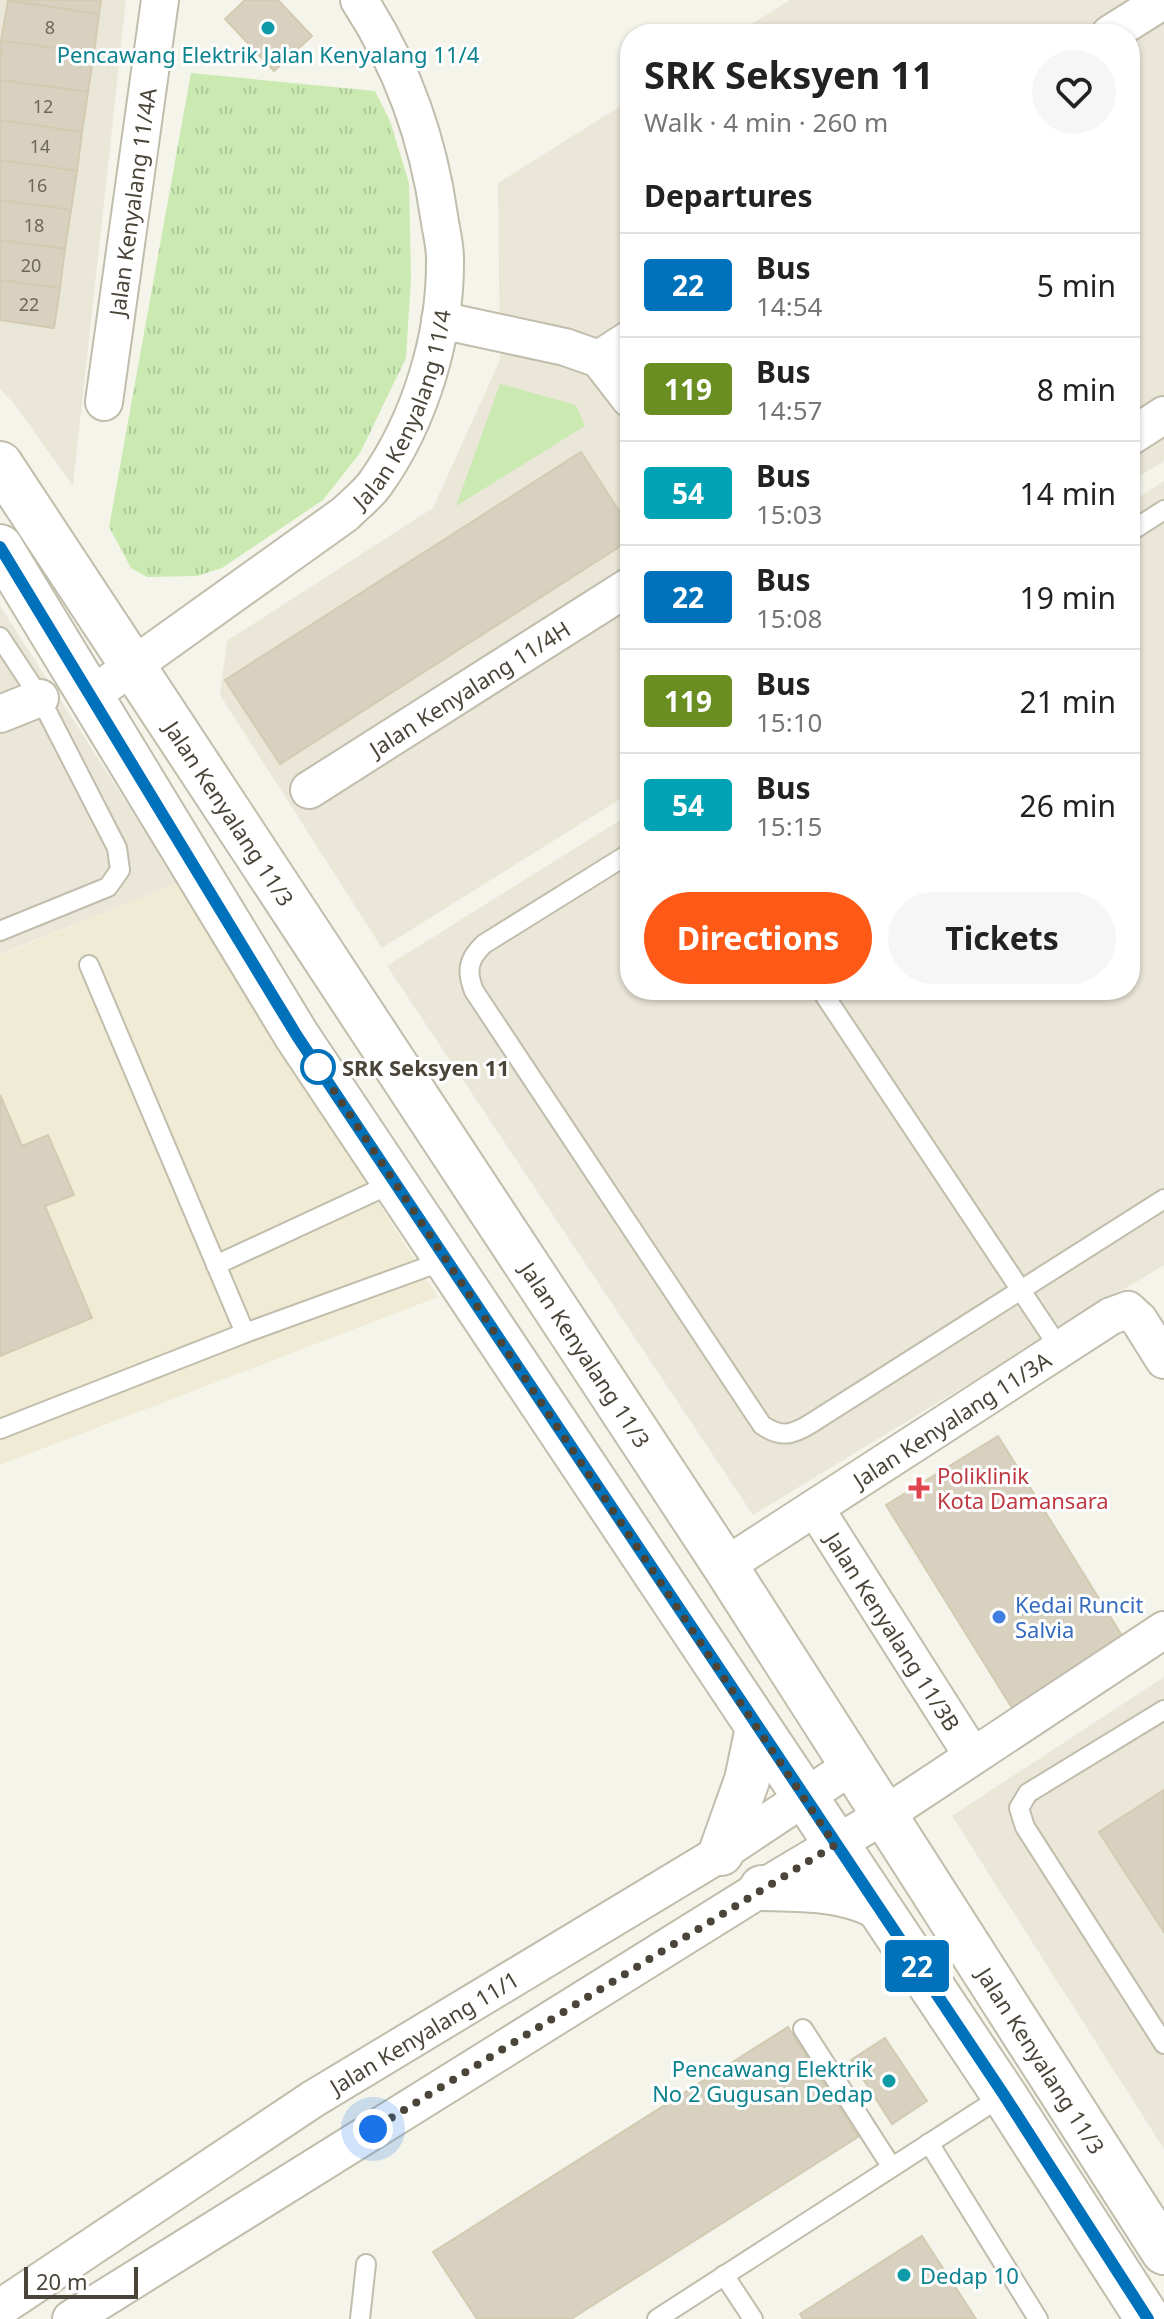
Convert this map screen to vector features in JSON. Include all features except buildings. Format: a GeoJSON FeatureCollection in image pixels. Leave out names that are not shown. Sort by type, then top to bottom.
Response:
{"type":"FeatureCollection","features":[{"type":"Feature","properties":{"kind":"street","name":"Jalan Kenyalang 11/4A"},"geometry":{"type":"LineString","coordinates":[[104,402],[160,0]]}},
{"type":"Feature","properties":{"kind":"street","name":"Jalan Kenyalang 11/4"},"geometry":{"type":"LineString","coordinates":[[92,695],[345,514],[374,486],[398,445],[425,384],[440,320],[445,257],[434,178],[416,112],[377,28],[359,0]]}},
{"type":"Feature","properties":{"kind":"street"},"geometry":{"type":"LineString","coordinates":[[1126,24],[1164,0]]}},
{"type":"Feature","properties":{"kind":"street"},"geometry":{"type":"LineString","coordinates":[[440,320],[565,347],[599,359],[620,386]]}},
{"type":"Feature","properties":{"kind":"street"},"geometry":{"type":"LineString","coordinates":[[599,359],[620,345]]}},
{"type":"Feature","properties":{"kind":"street"},"geometry":{"type":"LineString","coordinates":[[1140,431],[1164,415]]}},
{"type":"Feature","properties":{"kind":"street","name":"Jalan Kenyalang 11/3"},"geometry":{"type":"LineString","coordinates":[[0,464],[725,1566],[1164,2252]]}},
{"type":"Feature","properties":{"kind":"street"},"geometry":{"type":"LineString","coordinates":[[0,547],[297,1036],[1004,2095],[1148,2319]]}},
{"type":"Feature","properties":{"kind":"street","name":"Jalan Kenyalang 11/4H"},"geometry":{"type":"LineString","coordinates":[[309,790],[620,592]]}},
{"type":"Feature","properties":{"kind":"street"},"geometry":{"type":"LineString","coordinates":[[0,714],[40,698]]}},
{"type":"Feature","properties":{"kind":"street","name":"Jalan Kenyalang 11/3A"},"geometry":{"type":"LineString","coordinates":[[725,1566],[1111,1316],[1128,1310],[1139,1320],[1164,1360]]}},
{"type":"Feature","properties":{"kind":"street","name":"Jalan Kenyalang 11/3B"},"geometry":{"type":"LineString","coordinates":[[815,1508],[972,1755]]}},
{"type":"Feature","properties":{"kind":"street"},"geometry":{"type":"LineString","coordinates":[[71,2319],[762,1888],[886,1814],[1164,1630]]}},
{"type":"Feature","properties":{"kind":"street"},"geometry":{"type":"LineString","coordinates":[[721,1853],[747,1780],[758,1728]]}},
{"type":"Feature","properties":{"kind":"street","name":"Jalan Kenyalang 11/1"},"geometry":{"type":"LineString","coordinates":[[0,2308],[313,2099],[721,1853],[853,1765]]}},
{"type":"Feature","properties":{"kind":"street"},"geometry":{"type":"LineString","coordinates":[[762,1888],[812,1889],[856,1896],[877,1906]]}},
{"type":"Feature","properties":{"kind":"street"},"geometry":{"type":"LineString","coordinates":[[1053,2172],[1094,2143]]}},
{"type":"Feature","properties":{"kind":"lane"},"geometry":{"type":"LineString","coordinates":[[1140,526],[1164,510]]}},
{"type":"Feature","properties":{"kind":"lane"},"geometry":{"type":"LineString","coordinates":[[0,637],[40,698],[117,848],[120,870],[108,887],[0,931]]}},
{"type":"Feature","properties":{"kind":"lane"},"geometry":{"type":"LineString","coordinates":[[620,859],[484,944],[473,954],[468,965],[468,977],[474,991],[762,1425],[784,1436],[798,1431],[1164,1199]]}},
{"type":"Feature","properties":{"kind":"lane"},"geometry":{"type":"LineString","coordinates":[[89,965],[245,1333]]}},
{"type":"Feature","properties":{"kind":"lane"},"geometry":{"type":"LineString","coordinates":[[828,1000],[1060,1349]]}},
{"type":"Feature","properties":{"kind":"lane"},"geometry":{"type":"LineString","coordinates":[[216,1265],[395,1182]]}},
{"type":"Feature","properties":{"kind":"lane"},"geometry":{"type":"LineString","coordinates":[[0,1429],[245,1333],[446,1260]]}},
{"type":"Feature","properties":{"kind":"lane"},"geometry":{"type":"LineString","coordinates":[[1164,1710],[1028,1793],[1019,1808],[1025,1827],[1164,2044]]}},
{"type":"Feature","properties":{"kind":"lane"},"geometry":{"type":"LineString","coordinates":[[803,2029],[891,2166]]}},
{"type":"Feature","properties":{"kind":"lane"},"geometry":{"type":"LineString","coordinates":[[657,2319],[1004,2095]]}},
{"type":"Feature","properties":{"kind":"lane"},"geometry":{"type":"LineString","coordinates":[[929,2143],[1038,2319]]}},
{"type":"Feature","properties":{"kind":"lane"},"geometry":{"type":"LineString","coordinates":[[360,2319],[366,2264]]}},
{"type":"Feature","properties":{"kind":"lane"},"geometry":{"type":"LineString","coordinates":[[724,2275],[753,2319]]}},
{"type":"Feature","properties":{"kind":"shaded area"},"geometry":{"type":"Polygon","coordinates":[[[0,0],[126,0],[73,486],[16,406],[0,389],[0,0]]]}},
{"type":"Feature","properties":{"kind":"shaded area"},"geometry":{"type":"Polygon","coordinates":[[[790,0],[1164,0],[1164,461],[1140,476],[1140,24],[752,24],[790,0]]]}},
{"type":"Feature","properties":{"kind":"shaded area"},"geometry":{"type":"Polygon","coordinates":[[[620,106],[620,799],[382,948],[220,695],[227,641],[433,508],[500,360],[498,183],[620,106]]]}},
{"type":"Feature","properties":{"kind":"shaded area"},"geometry":{"type":"Polygon","coordinates":[[[1164,481],[1164,1265],[753,1515],[387,966],[620,820],[620,1000],[1140,1000],[1140,497],[1164,481]]]}},
{"type":"Feature","properties":{"kind":"shaded area"},"geometry":{"type":"Polygon","coordinates":[[[0,606],[178,883],[0,954],[0,606]]]}},
{"type":"Feature","properties":{"kind":"shaded area"},"geometry":{"type":"Polygon","coordinates":[[[178,883],[438,1297],[0,1465],[0,955],[178,883]]]}},
{"type":"Feature","properties":{"kind":"shaded area"},"geometry":{"type":"Polygon","coordinates":[[[1164,1677],[1164,2149],[952,1816],[1164,1677]]]}},
{"type":"Feature","properties":{"kind":"green space"},"geometry":{"type":"Polygon","coordinates":[[[191,73],[375,91],[390,121],[409,183],[411,278],[406,358],[360,453],[323,500],[222,568],[197,576],[147,577],[131,568],[109,527],[191,73]]]}},
{"type":"Feature","properties":{"kind":"green space"},"geometry":{"type":"Polygon","coordinates":[[[500,384],[576,405],[585,426],[456,506],[500,384]]]}},
{"type":"Feature","properties":{"kind":"bus line","name":"22"},"geometry":{"type":"LineString","coordinates":[[0,547],[297,1036],[1004,2095],[1148,2319]]}},
{"type":"Feature","properties":{"kind":"place","name":"Pencawang Elektrik Jalan Kenyalang 11/4"},"geometry":{"type":"Point","coordinates":[268,28]}},
{"type":"Feature","properties":{"kind":"place","name":"SRK Seksyen 11"},"geometry":{"type":"Point","coordinates":[318,1067]}},
{"type":"Feature","properties":{"kind":"place","name":"Poliklinik Kota Damansara"},"geometry":{"type":"Point","coordinates":[919,1488]}},
{"type":"Feature","properties":{"kind":"place","name":"Kedai Runcit Salvia"},"geometry":{"type":"Point","coordinates":[999,1617]}},
{"type":"Feature","properties":{"kind":"place","name":"Pencawang Elektrik No 2 Gugusan Dedap"},"geometry":{"type":"Point","coordinates":[889,2081]}},
{"type":"Feature","properties":{"kind":"place","name":"Dedap 10"},"geometry":{"type":"Point","coordinates":[904,2275]}},
{"type":"Feature","properties":{"kind":"route"},"geometry":{"type":"LineString","coordinates":[[318,1067],[835,1845],[373,2129]]}}]}
